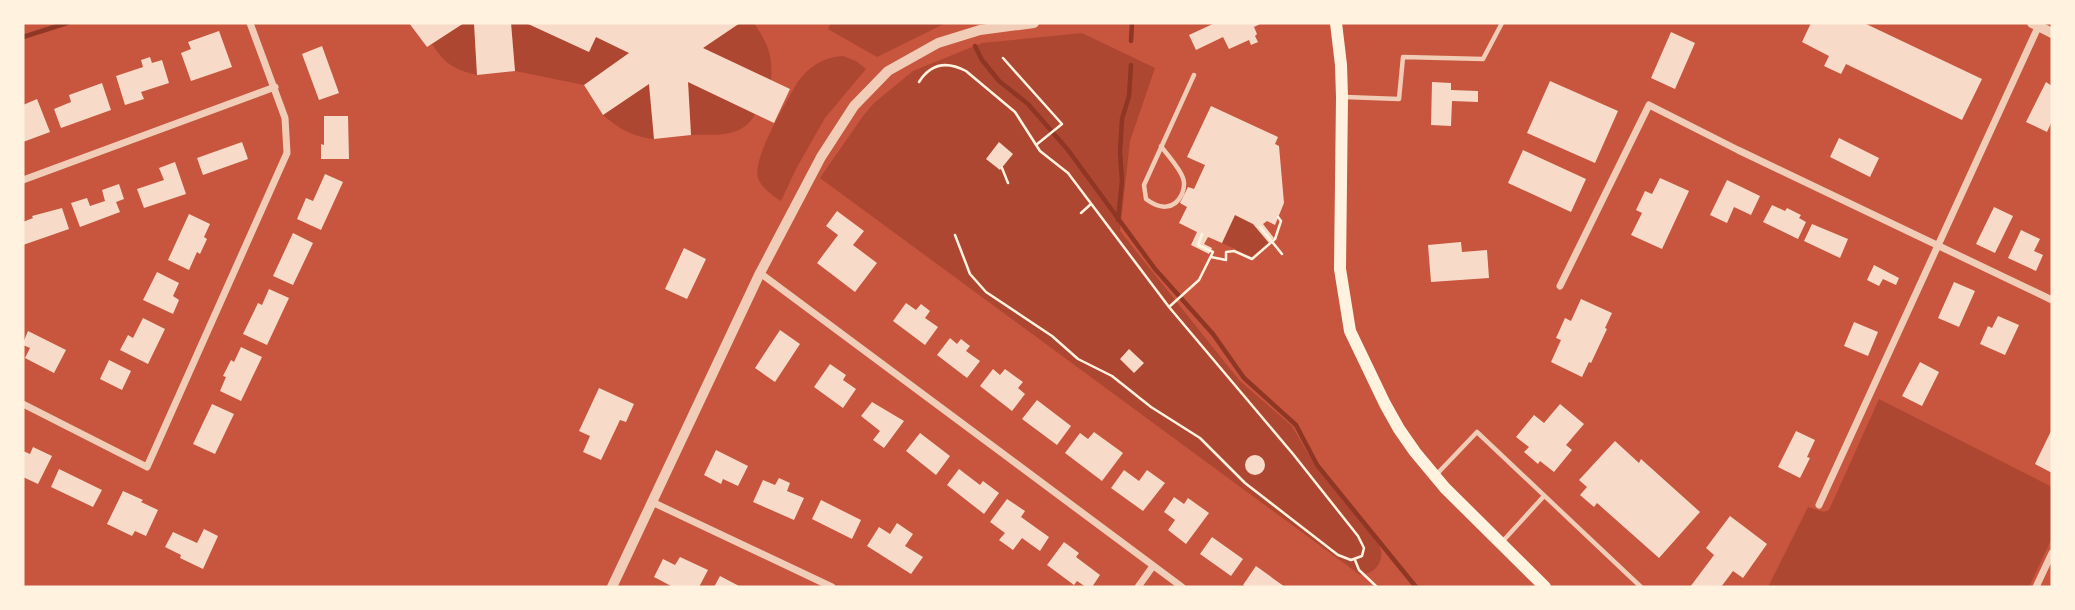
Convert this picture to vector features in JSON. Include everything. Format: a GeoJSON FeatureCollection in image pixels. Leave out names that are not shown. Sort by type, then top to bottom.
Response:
{"type":"FeatureCollection","features":[{"type":"Feature","properties":{"kind":"main road"},"geometry":{"type":"LineString","coordinates":[[1336,23],[1342,97],[1340,269],[1350,331],[1372,380],[1399,429],[1435,476],[1545,587]]}},
{"type":"Feature","properties":{"kind":"street"},"geometry":{"type":"LineString","coordinates":[[23,404],[147,467],[287,153],[285,118],[250,23]]}},
{"type":"Feature","properties":{"kind":"street"},"geometry":{"type":"LineString","coordinates":[[612,587],[760,272],[821,157],[854,106],[888,71],[938,43],[965,33],[1034,23]]}},
{"type":"Feature","properties":{"kind":"street"},"geometry":{"type":"LineString","coordinates":[[1819,505],[2037,24],[2052,33]]}},
{"type":"Feature","properties":{"kind":"street"},"geometry":{"type":"LineString","coordinates":[[23,180],[275,87]]}},
{"type":"Feature","properties":{"kind":"street"},"geometry":{"type":"LineString","coordinates":[[1560,286],[1648,105],[2052,300]]}},
{"type":"Feature","properties":{"kind":"street"},"geometry":{"type":"LineString","coordinates":[[760,272],[1182,587]]}},
{"type":"Feature","properties":{"kind":"street"},"geometry":{"type":"LineString","coordinates":[[652,502],[832,587]]}},
{"type":"Feature","properties":{"kind":"street"},"geometry":{"type":"LineString","coordinates":[[2036,587],[2052,553]]}},
{"type":"Feature","properties":{"kind":"street"},"geometry":{"type":"LineString","coordinates":[[1138,587],[1153,566]]}},
{"type":"Feature","properties":{"kind":"lane"},"geometry":{"type":"LineString","coordinates":[[1342,97],[1398,99],[1404,57],[1483,59],[1502,23]]}},
{"type":"Feature","properties":{"kind":"lane"},"geometry":{"type":"LineString","coordinates":[[1161,146],[1184,180],[1184,188],[1178,201],[1172,206],[1158,207],[1146,199],[1144,185],[1161,146],[1194,75]]}},
{"type":"Feature","properties":{"kind":"lane"},"geometry":{"type":"LineString","coordinates":[[1435,476],[1477,432],[1641,587]]}},
{"type":"Feature","properties":{"kind":"lane"},"geometry":{"type":"LineString","coordinates":[[1501,543],[1544,496]]}},
{"type":"Feature","properties":{"kind":"path"},"geometry":{"type":"LineString","coordinates":[[1003,58],[1062,124],[1035,145]]}},
{"type":"Feature","properties":{"kind":"path"},"geometry":{"type":"LineString","coordinates":[[919,82],[931,68],[949,64],[966,71],[1015,112],[1035,145],[1068,173],[1169,307],[1359,536],[1364,550],[1362,556],[1348,560],[1338,555],[1245,483],[1200,438],[1151,407],[1112,376],[1078,359],[1052,336],[986,292],[970,274],[955,235]]}},
{"type":"Feature","properties":{"kind":"path"},"geometry":{"type":"LineString","coordinates":[[1002,168],[1008,183]]}},
{"type":"Feature","properties":{"kind":"path"},"geometry":{"type":"LineString","coordinates":[[1081,213],[1091,204]]}},
{"type":"Feature","properties":{"kind":"path"},"geometry":{"type":"LineString","coordinates":[[1211,257],[1226,260],[1226,252],[1234,251],[1252,260],[1275,239],[1281,221],[1278,217]]}},
{"type":"Feature","properties":{"kind":"path"},"geometry":{"type":"LineString","coordinates":[[1260,227],[1282,254]]}},
{"type":"Feature","properties":{"kind":"path"},"geometry":{"type":"LineString","coordinates":[[1169,307],[1199,281],[1211,257],[1213,252],[1198,245],[1202,234]]}},
{"type":"Feature","properties":{"kind":"path"},"geometry":{"type":"LineString","coordinates":[[1355,560],[1360,570],[1377,587]]}},
{"type":"Feature","properties":{"kind":"shaded area"},"geometry":{"type":"Polygon","coordinates":[[[464,23],[474,23],[477,75],[450,65],[432,44],[464,23]]]}},
{"type":"Feature","properties":{"kind":"shaded area"},"geometry":{"type":"Polygon","coordinates":[[[511,23],[526,23],[589,52],[596,37],[629,53],[584,85],[515,71],[511,23]]]}},
{"type":"Feature","properties":{"kind":"shaded area"},"geometry":{"type":"Polygon","coordinates":[[[740,23],[754,23],[763,37],[770,57],[771,80],[703,48],[740,23]]]}},
{"type":"Feature","properties":{"kind":"shaded area"},"geometry":{"type":"Polygon","coordinates":[[[831,23],[946,23],[877,57],[828,29],[831,23]]]}},
{"type":"Feature","properties":{"kind":"shaded area"},"geometry":{"type":"Polygon","coordinates":[[[1082,33],[1155,68],[1130,141],[1120,231],[1239,380],[1292,426],[1315,466],[1378,543],[1381,559],[1371,572],[1360,575],[820,178],[874,103],[913,71],[982,43],[1082,33]]]}},
{"type":"Feature","properties":{"kind":"shaded area"},"geometry":{"type":"Polygon","coordinates":[[[843,56],[866,69],[825,118],[781,201],[765,189],[758,178],[765,144],[801,77],[823,61],[843,56]]]}},
{"type":"Feature","properties":{"kind":"shaded area"},"geometry":{"type":"Polygon","coordinates":[[[688,82],[755,114],[743,128],[728,134],[691,135],[688,82]]]}},
{"type":"Feature","properties":{"kind":"shaded area"},"geometry":{"type":"Polygon","coordinates":[[[649,84],[654,139],[627,132],[603,115],[649,84]]]}},
{"type":"Feature","properties":{"kind":"shaded area"},"geometry":{"type":"Polygon","coordinates":[[[1235,215],[1253,224],[1269,243],[1252,257],[1222,243],[1235,215]]]}},
{"type":"Feature","properties":{"kind":"shaded area"},"geometry":{"type":"Polygon","coordinates":[[[1879,399],[2052,487],[2052,538],[2029,587],[1768,587],[1808,507],[1824,512],[1829,510],[1879,399]]]}},
{"type":"Feature","properties":{"kind":"building"},"geometry":{"type":"Polygon","coordinates":[[[409,23],[464,23],[427,47],[409,23]]]}},
{"type":"Feature","properties":{"kind":"building"},"geometry":{"type":"Polygon","coordinates":[[[474,23],[511,23],[515,71],[477,75],[474,23]]]}},
{"type":"Feature","properties":{"kind":"building"},"geometry":{"type":"Polygon","coordinates":[[[526,23],[740,23],[703,48],[790,89],[774,123],[688,82],[691,135],[654,139],[649,84],[603,115],[584,85],[629,53],[596,37],[589,52],[526,23]]]}},
{"type":"Feature","properties":{"kind":"building"},"geometry":{"type":"Polygon","coordinates":[[[1215,23],[1262,23],[1254,27],[1258,42],[1251,45],[1249,40],[1229,49],[1223,37],[1196,50],[1189,35],[1215,23]]]}},
{"type":"Feature","properties":{"kind":"building"},"geometry":{"type":"Polygon","coordinates":[[[1811,23],[1864,23],[1982,79],[1962,120],[1846,64],[1841,74],[1824,66],[1829,56],[1802,42],[1811,23]]]}},
{"type":"Feature","properties":{"kind":"building"},"geometry":{"type":"Polygon","coordinates":[[[219,31],[232,67],[191,81],[181,53],[191,49],[188,42],[219,31]]]}},
{"type":"Feature","properties":{"kind":"building"},"geometry":{"type":"Polygon","coordinates":[[[1671,32],[1695,43],[1675,89],[1651,78],[1671,32]]]}},
{"type":"Feature","properties":{"kind":"building"},"geometry":{"type":"Polygon","coordinates":[[[322,46],[339,93],[319,100],[302,54],[322,46]]]}},
{"type":"Feature","properties":{"kind":"building"},"geometry":{"type":"Polygon","coordinates":[[[150,57],[152,63],[162,60],[169,83],[141,92],[144,99],[125,105],[116,76],[143,67],[141,60],[150,57]]]}},
{"type":"Feature","properties":{"kind":"building"},"geometry":{"type":"Polygon","coordinates":[[[1550,81],[1618,111],[1595,163],[1527,133],[1550,81]]]}},
{"type":"Feature","properties":{"kind":"building"},"geometry":{"type":"Polygon","coordinates":[[[1432,82],[1451,83],[1451,90],[1478,91],[1478,102],[1452,101],[1451,126],[1431,125],[1432,82]]]}},
{"type":"Feature","properties":{"kind":"building"},"geometry":{"type":"Polygon","coordinates":[[[2046,82],[2052,86],[2052,121],[2047,132],[2026,122],[2046,82]]]}},
{"type":"Feature","properties":{"kind":"building"},"geometry":{"type":"Polygon","coordinates":[[[102,83],[111,110],[61,128],[54,109],[71,102],[69,95],[102,83]]]}},
{"type":"Feature","properties":{"kind":"building"},"geometry":{"type":"Polygon","coordinates":[[[37,99],[50,132],[23,142],[23,105],[37,99]]]}},
{"type":"Feature","properties":{"kind":"building"},"geometry":{"type":"Polygon","coordinates":[[[1211,106],[1278,137],[1275,144],[1279,146],[1284,203],[1275,225],[1267,221],[1263,224],[1274,238],[1269,243],[1253,224],[1235,215],[1222,243],[1208,237],[1204,244],[1212,248],[1209,254],[1191,245],[1197,232],[1179,223],[1187,207],[1180,203],[1188,187],[1194,189],[1205,165],[1187,157],[1211,106]]]}},
{"type":"Feature","properties":{"kind":"building"},"geometry":{"type":"Polygon","coordinates":[[[324,116],[348,116],[349,159],[321,159],[324,116]]]}},
{"type":"Feature","properties":{"kind":"building"},"geometry":{"type":"Polygon","coordinates":[[[1839,138],[1879,158],[1870,177],[1830,157],[1839,138]]]}},
{"type":"Feature","properties":{"kind":"building"},"geometry":{"type":"Polygon","coordinates":[[[242,142],[248,159],[203,175],[197,158],[242,142]]]}},
{"type":"Feature","properties":{"kind":"building"},"geometry":{"type":"Polygon","coordinates":[[[999,142],[1013,154],[1000,170],[986,159],[999,142]]]}},
{"type":"Feature","properties":{"kind":"building"},"geometry":{"type":"Polygon","coordinates":[[[1523,150],[1586,179],[1571,212],[1508,183],[1523,150]]]}},
{"type":"Feature","properties":{"kind":"building"},"geometry":{"type":"Polygon","coordinates":[[[175,162],[186,194],[144,208],[137,189],[164,180],[159,168],[175,162]]]}},
{"type":"Feature","properties":{"kind":"building"},"geometry":{"type":"Polygon","coordinates":[[[325,174],[343,182],[321,230],[297,219],[306,198],[313,201],[325,174]]]}},
{"type":"Feature","properties":{"kind":"building"},"geometry":{"type":"Polygon","coordinates":[[[1660,178],[1689,191],[1662,249],[1631,235],[1642,213],[1636,210],[1645,191],[1652,194],[1660,178]]]}},
{"type":"Feature","properties":{"kind":"building"},"geometry":{"type":"Polygon","coordinates":[[[1727,180],[1760,196],[1751,215],[1734,207],[1727,223],[1710,215],[1727,180]]]}},
{"type":"Feature","properties":{"kind":"building"},"geometry":{"type":"Polygon","coordinates":[[[119,184],[124,199],[116,202],[120,212],[80,227],[71,203],[87,198],[90,206],[105,201],[102,190],[119,184]]]}},
{"type":"Feature","properties":{"kind":"building"},"geometry":{"type":"Polygon","coordinates":[[[1772,205],[1801,215],[1799,218],[1806,222],[1798,239],[1763,222],[1772,205]]]}},
{"type":"Feature","properties":{"kind":"building"},"geometry":{"type":"Polygon","coordinates":[[[1994,207],[2013,216],[1995,253],[1976,244],[1994,207]]]}},
{"type":"Feature","properties":{"kind":"building"},"geometry":{"type":"Polygon","coordinates":[[[62,208],[69,229],[23,245],[23,222],[33,218],[32,216],[62,208]]]}},
{"type":"Feature","properties":{"kind":"building"},"geometry":{"type":"Polygon","coordinates":[[[837,211],[864,231],[853,245],[877,263],[855,292],[817,263],[838,235],[826,226],[837,211]]]}},
{"type":"Feature","properties":{"kind":"building"},"geometry":{"type":"Polygon","coordinates":[[[189,214],[210,224],[204,237],[207,239],[200,254],[197,252],[189,270],[168,260],[189,214]]]}},
{"type":"Feature","properties":{"kind":"building"},"geometry":{"type":"Polygon","coordinates":[[[1812,224],[1848,239],[1840,258],[1804,241],[1812,224]]]}},
{"type":"Feature","properties":{"kind":"building"},"geometry":{"type":"Polygon","coordinates":[[[2021,230],[2040,239],[2034,251],[2043,255],[2036,271],[2008,258],[2021,230]]]}},
{"type":"Feature","properties":{"kind":"building"},"geometry":{"type":"Polygon","coordinates":[[[293,233],[313,243],[293,285],[273,276],[293,233]]]}},
{"type":"Feature","properties":{"kind":"building"},"geometry":{"type":"Polygon","coordinates":[[[1461,242],[1462,252],[1487,250],[1489,278],[1431,282],[1428,245],[1461,242]]]}},
{"type":"Feature","properties":{"kind":"building"},"geometry":{"type":"Polygon","coordinates":[[[684,248],[706,259],[687,299],[665,289],[684,248]]]}},
{"type":"Feature","properties":{"kind":"building"},"geometry":{"type":"Polygon","coordinates":[[[1874,265],[1899,278],[1896,285],[1883,279],[1879,286],[1867,280],[1874,265]]]}},
{"type":"Feature","properties":{"kind":"building"},"geometry":{"type":"Polygon","coordinates":[[[157,272],[179,283],[173,296],[179,300],[173,314],[143,300],[157,272]]]}},
{"type":"Feature","properties":{"kind":"building"},"geometry":{"type":"Polygon","coordinates":[[[1954,282],[1975,291],[1959,327],[1938,318],[1954,282]]]}},
{"type":"Feature","properties":{"kind":"building"},"geometry":{"type":"Polygon","coordinates":[[[269,289],[289,298],[267,345],[243,334],[258,303],[262,305],[269,289]]]}},
{"type":"Feature","properties":{"kind":"building"},"geometry":{"type":"Polygon","coordinates":[[[1581,299],[1612,313],[1605,328],[1607,329],[1582,377],[1551,362],[1561,340],[1556,338],[1565,318],[1571,321],[1581,299]]]}},
{"type":"Feature","properties":{"kind":"building"},"geometry":{"type":"Polygon","coordinates":[[[906,303],[916,310],[921,304],[930,311],[925,318],[938,327],[925,345],[893,321],[906,303]]]}},
{"type":"Feature","properties":{"kind":"building"},"geometry":{"type":"Polygon","coordinates":[[[1998,316],[2019,325],[2005,355],[1980,344],[1988,326],[1992,328],[1998,316]]]}},
{"type":"Feature","properties":{"kind":"building"},"geometry":{"type":"Polygon","coordinates":[[[143,318],[165,329],[148,364],[120,350],[128,335],[133,338],[143,318]]]}},
{"type":"Feature","properties":{"kind":"building"},"geometry":{"type":"Polygon","coordinates":[[[1854,322],[1878,332],[1868,356],[1844,346],[1854,322]]]}},
{"type":"Feature","properties":{"kind":"building"},"geometry":{"type":"Polygon","coordinates":[[[780,330],[800,344],[775,382],[755,368],[780,330]]]}},
{"type":"Feature","properties":{"kind":"building"},"geometry":{"type":"Polygon","coordinates":[[[28,331],[66,350],[54,373],[25,358],[30,348],[23,345],[28,331]]]}},
{"type":"Feature","properties":{"kind":"building"},"geometry":{"type":"Polygon","coordinates":[[[950,338],[957,344],[961,339],[970,346],[966,351],[980,361],[967,378],[937,355],[950,338]]]}},
{"type":"Feature","properties":{"kind":"building"},"geometry":{"type":"Polygon","coordinates":[[[241,347],[262,357],[241,401],[220,391],[226,377],[223,376],[241,347]]]}},
{"type":"Feature","properties":{"kind":"building"},"geometry":{"type":"Polygon","coordinates":[[[1129,349],[1144,363],[1134,373],[1120,359],[1129,349]]]}},
{"type":"Feature","properties":{"kind":"building"},"geometry":{"type":"Polygon","coordinates":[[[109,360],[131,371],[122,390],[100,379],[109,360]]]}},
{"type":"Feature","properties":{"kind":"building"},"geometry":{"type":"Polygon","coordinates":[[[1920,362],[1939,372],[1922,406],[1902,396],[1920,362]]]}},
{"type":"Feature","properties":{"kind":"building"},"geometry":{"type":"Polygon","coordinates":[[[830,364],[846,375],[843,380],[856,389],[843,408],[814,387],[830,364]]]}},
{"type":"Feature","properties":{"kind":"building"},"geometry":{"type":"Polygon","coordinates":[[[993,369],[1000,375],[1005,369],[1023,382],[1018,388],[1025,394],[1012,411],[980,386],[993,369]]]}},
{"type":"Feature","properties":{"kind":"building"},"geometry":{"type":"Polygon","coordinates":[[[599,388],[634,404],[626,422],[620,420],[601,460],[583,452],[590,436],[579,431],[599,388]]]}},
{"type":"Feature","properties":{"kind":"building"},"geometry":{"type":"Polygon","coordinates":[[[1037,400],[1071,426],[1057,445],[1022,419],[1037,400]]]}},
{"type":"Feature","properties":{"kind":"building"},"geometry":{"type":"Polygon","coordinates":[[[872,402],[904,421],[884,448],[873,440],[880,431],[861,416],[872,402]]]}},
{"type":"Feature","properties":{"kind":"building"},"geometry":{"type":"Polygon","coordinates":[[[212,404],[234,414],[215,454],[193,444],[212,404]]]}},
{"type":"Feature","properties":{"kind":"building"},"geometry":{"type":"Polygon","coordinates":[[[1560,404],[1584,424],[1566,445],[1572,450],[1554,472],[1540,461],[1538,464],[1524,452],[1529,447],[1516,437],[1534,415],[1544,423],[1560,404]]]}},
{"type":"Feature","properties":{"kind":"building"},"geometry":{"type":"Polygon","coordinates":[[[2052,429],[2052,473],[2035,464],[2052,429]]]}},
{"type":"Feature","properties":{"kind":"building"},"geometry":{"type":"Polygon","coordinates":[[[1796,431],[1815,440],[1800,478],[1778,467],[1796,431]]]}},
{"type":"Feature","properties":{"kind":"building"},"geometry":{"type":"Polygon","coordinates":[[[1094,432],[1123,453],[1102,481],[1065,453],[1080,433],[1088,439],[1094,432]]]}},
{"type":"Feature","properties":{"kind":"building"},"geometry":{"type":"Polygon","coordinates":[[[920,433],[950,456],[936,475],[906,451],[920,433]]]}},
{"type":"Feature","properties":{"kind":"building"},"geometry":{"type":"Polygon","coordinates":[[[1615,441],[1639,463],[1641,459],[1700,512],[1659,558],[1597,503],[1594,507],[1580,495],[1587,487],[1579,480],[1615,441]]]}},
{"type":"Feature","properties":{"kind":"building"},"geometry":{"type":"Polygon","coordinates":[[[33,447],[52,456],[38,484],[23,477],[23,451],[30,454],[33,447]]]}},
{"type":"Feature","properties":{"kind":"building"},"geometry":{"type":"Polygon","coordinates":[[[716,450],[748,466],[738,486],[723,479],[721,484],[704,475],[716,450]]]}},
{"type":"Feature","properties":{"kind":"building"},"geometry":{"type":"Polygon","coordinates":[[[1255,455],[1262,458],[1265,465],[1262,472],[1255,475],[1248,472],[1245,465],[1248,458],[1255,455]]]}},
{"type":"Feature","properties":{"kind":"building"},"geometry":{"type":"Polygon","coordinates":[[[59,469],[102,490],[93,507],[51,487],[59,469]]]}},
{"type":"Feature","properties":{"kind":"building"},"geometry":{"type":"Polygon","coordinates":[[[959,469],[980,485],[983,481],[999,493],[984,514],[947,485],[959,469]]]}},
{"type":"Feature","properties":{"kind":"building"},"geometry":{"type":"Polygon","coordinates":[[[1124,470],[1139,481],[1147,470],[1165,483],[1143,511],[1111,488],[1124,470]]]}},
{"type":"Feature","properties":{"kind":"building"},"geometry":{"type":"Polygon","coordinates":[[[779,478],[790,483],[787,491],[804,498],[794,520],[753,502],[763,480],[775,485],[779,478]]]}},
{"type":"Feature","properties":{"kind":"building"},"geometry":{"type":"Polygon","coordinates":[[[123,491],[158,510],[146,536],[135,531],[132,536],[107,524],[123,491]]]}},
{"type":"Feature","properties":{"kind":"building"},"geometry":{"type":"Polygon","coordinates":[[[1174,497],[1184,504],[1188,498],[1209,513],[1186,544],[1168,530],[1175,520],[1164,512],[1174,497]]]}},
{"type":"Feature","properties":{"kind":"building"},"geometry":{"type":"Polygon","coordinates":[[[1007,499],[1025,511],[1021,517],[1049,537],[1040,551],[1022,538],[1013,550],[999,540],[1005,533],[990,522],[1007,499]]]}},
{"type":"Feature","properties":{"kind":"building"},"geometry":{"type":"Polygon","coordinates":[[[821,500],[861,520],[852,539],[812,519],[821,500]]]}},
{"type":"Feature","properties":{"kind":"building"},"geometry":{"type":"Polygon","coordinates":[[[1730,516],[1767,544],[1743,578],[1733,571],[1721,587],[1690,587],[1714,555],[1706,548],[1730,516]]]}},
{"type":"Feature","properties":{"kind":"building"},"geometry":{"type":"Polygon","coordinates":[[[897,523],[913,534],[905,546],[923,557],[911,574],[867,546],[879,527],[890,534],[897,523]]]}},
{"type":"Feature","properties":{"kind":"building"},"geometry":{"type":"Polygon","coordinates":[[[204,529],[218,536],[203,569],[165,547],[173,532],[197,543],[204,529]]]}},
{"type":"Feature","properties":{"kind":"building"},"geometry":{"type":"Polygon","coordinates":[[[1212,537],[1243,559],[1231,576],[1200,554],[1212,537]]]}},
{"type":"Feature","properties":{"kind":"building"},"geometry":{"type":"Polygon","coordinates":[[[1064,542],[1079,553],[1076,557],[1100,575],[1092,587],[1086,587],[1077,581],[1074,585],[1047,565],[1064,542]]]}},
{"type":"Feature","properties":{"kind":"building"},"geometry":{"type":"Polygon","coordinates":[[[680,557],[708,570],[699,587],[673,587],[654,577],[663,559],[675,565],[680,557]]]}},
{"type":"Feature","properties":{"kind":"building"},"geometry":{"type":"Polygon","coordinates":[[[1256,566],[1285,587],[1243,585],[1256,566]]]}},
{"type":"Feature","properties":{"kind":"building"},"geometry":{"type":"Polygon","coordinates":[[[720,576],[741,587],[714,587],[720,576]]]}},
{"type":"Feature","properties":{"kind":"waterway"},"geometry":{"type":"LineString","coordinates":[[23,37],[67,23]]}},
{"type":"Feature","properties":{"kind":"waterway"},"geometry":{"type":"LineString","coordinates":[[1131,41],[1132,23]]}},
{"type":"Feature","properties":{"kind":"waterway"},"geometry":{"type":"LineString","coordinates":[[975,46],[982,60],[999,81],[1028,104],[1068,150],[1155,269],[1213,334],[1244,378],[1296,425],[1317,465],[1416,587]]}},
{"type":"Feature","properties":{"kind":"waterway"},"geometry":{"type":"LineString","coordinates":[[1118,220],[1122,181],[1122,119],[1129,96],[1131,65]]}}]}
